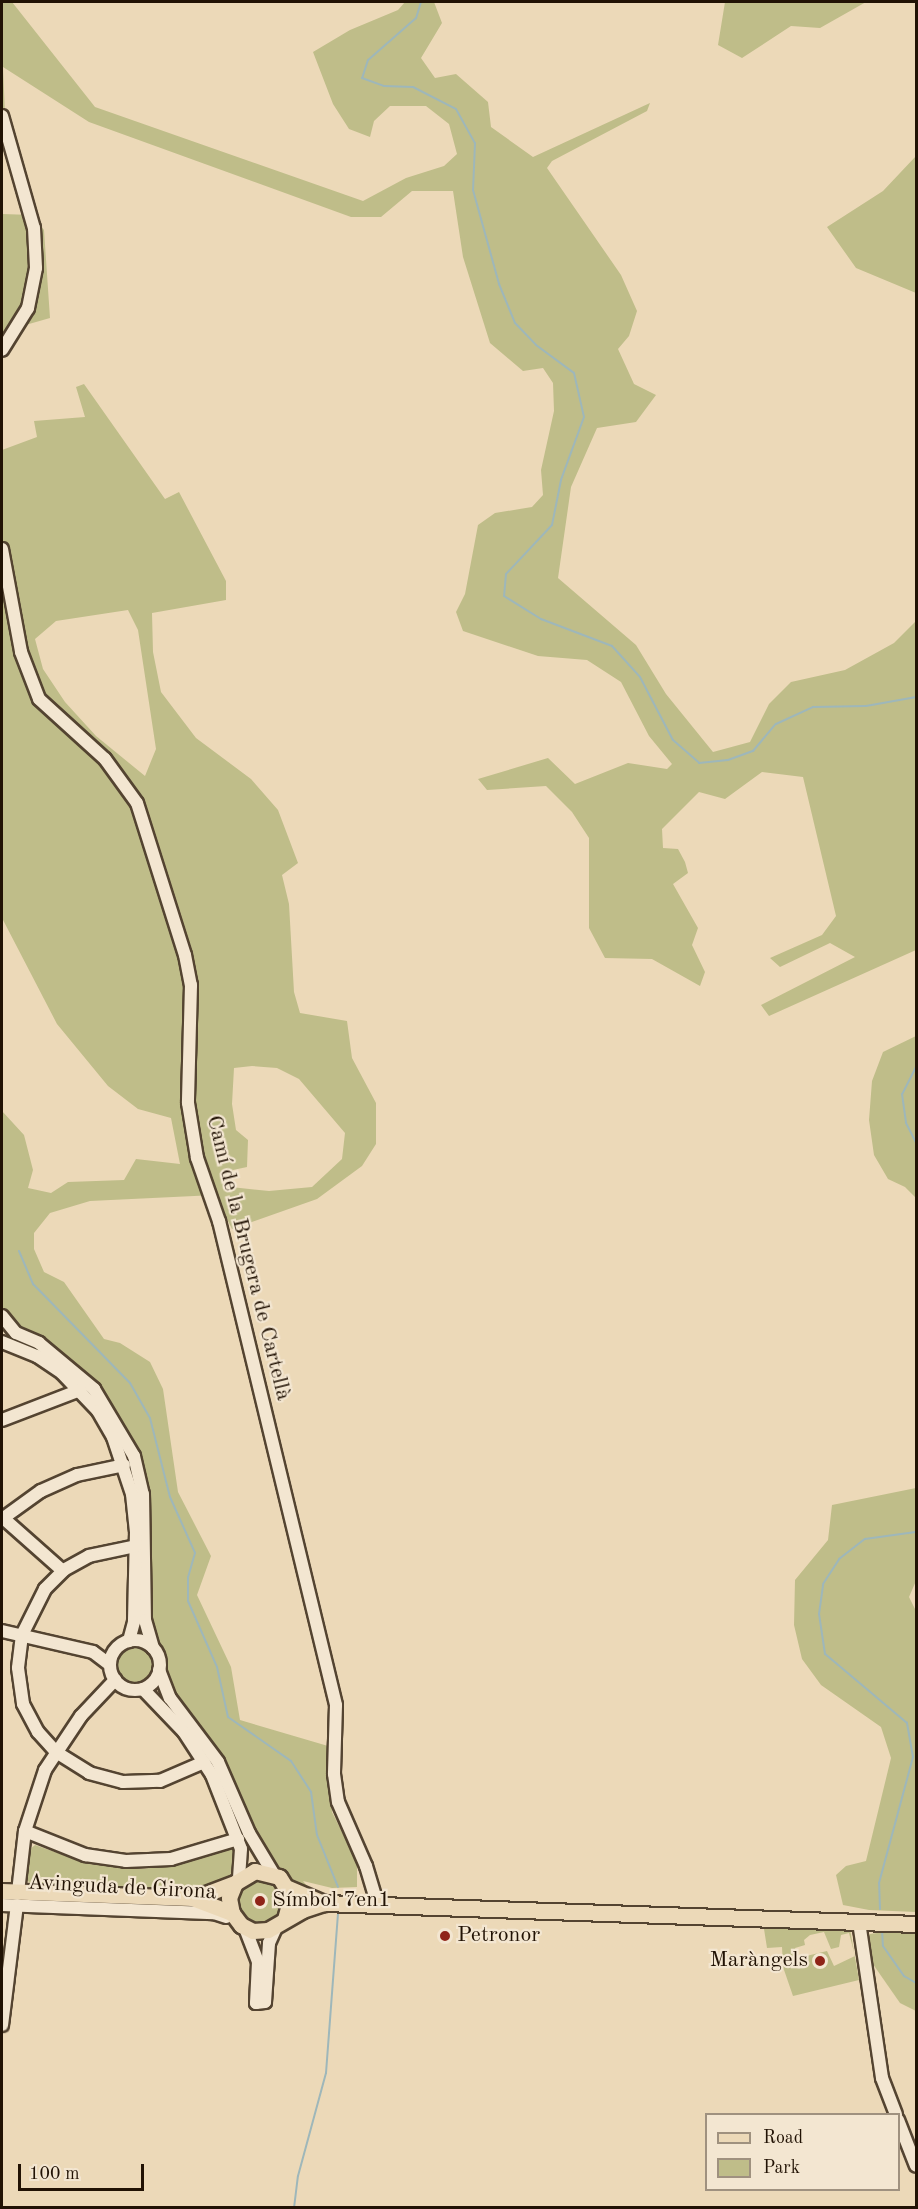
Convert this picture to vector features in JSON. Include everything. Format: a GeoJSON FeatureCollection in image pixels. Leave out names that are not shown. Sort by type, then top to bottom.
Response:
{"type":"FeatureCollection","features":[{"type":"Feature","properties":{"kind":"main road"},"geometry":{"type":"LineString","coordinates":[[324,1903],[261,1932],[238,1921],[230,1898],[240,1878],[273,1873],[288,1888],[324,1903],[915,1924]]}},
{"type":"Feature","properties":{"kind":"main road","name":"Avinguda de Girona"},"geometry":{"type":"LineString","coordinates":[[2,1891],[17,1899],[192,1898],[240,1878]]}},
{"type":"Feature","properties":{"kind":"main road"},"geometry":{"type":"LineString","coordinates":[[280,1923],[291,1904],[288,1888]]}},
{"type":"Feature","properties":{"kind":"main road","name":"Avinguda de Girona"},"geometry":{"type":"LineString","coordinates":[[192,1898],[238,1921]]}},
{"type":"Feature","properties":{"kind":"street"},"geometry":{"type":"LineString","coordinates":[[2,116],[34,228],[36,268],[28,308],[2,350]]}},
{"type":"Feature","properties":{"kind":"street","name":"Camí de la Brugera de Cartellà"},"geometry":{"type":"LineString","coordinates":[[2,549],[21,652],[39,699],[105,759],[136,803],[185,955],[191,985],[188,1103],[197,1158],[219,1221],[336,1705],[334,1773],[338,1802],[366,1866],[378,1906]]}},
{"type":"Feature","properties":{"kind":"street"},"geometry":{"type":"LineString","coordinates":[[2,1316],[16,1333],[39,1344],[94,1389],[134,1456],[143,1494],[146,1533],[145,1620],[153,1648],[159,1658],[159,1670],[170,1698],[218,1762],[243,1836],[240,1878]]}},
{"type":"Feature","properties":{"kind":"street"},"geometry":{"type":"LineString","coordinates":[[2,1335],[16,1333]]}},
{"type":"Feature","properties":{"kind":"street"},"geometry":{"type":"LineString","coordinates":[[2,1342],[37,1356],[80,1390],[98,1411],[124,1465],[132,1494],[135,1546],[134,1622],[127,1643]]}},
{"type":"Feature","properties":{"kind":"street"},"geometry":{"type":"LineString","coordinates":[[2,1420],[80,1390]]}},
{"type":"Feature","properties":{"kind":"street"},"geometry":{"type":"LineString","coordinates":[[63,1571],[2,1518],[41,1491],[68,1479],[124,1465]]}},
{"type":"Feature","properties":{"kind":"street"},"geometry":{"type":"LineString","coordinates":[[135,1546],[89,1556],[63,1571],[45,1589],[22,1635],[18,1668],[23,1704],[38,1732],[56,1752],[89,1773],[123,1782],[160,1781],[204,1762]]}},
{"type":"Feature","properties":{"kind":"street"},"geometry":{"type":"LineString","coordinates":[[110,1665],[145,1620]]}},
{"type":"Feature","properties":{"kind":"street"},"geometry":{"type":"LineString","coordinates":[[2,1631],[93,1652],[110,1665],[115,1680],[128,1689],[144,1688],[170,1698]]}},
{"type":"Feature","properties":{"kind":"street"},"geometry":{"type":"LineString","coordinates":[[93,1652],[127,1643],[153,1648]]}},
{"type":"Feature","properties":{"kind":"street"},"geometry":{"type":"LineString","coordinates":[[144,1688],[159,1670]]}},
{"type":"Feature","properties":{"kind":"street"},"geometry":{"type":"LineString","coordinates":[[2,2025],[5,1975],[25,1831],[35,1794],[56,1752],[81,1716],[115,1680]]}},
{"type":"Feature","properties":{"kind":"street"},"geometry":{"type":"LineString","coordinates":[[144,1688],[167,1711],[204,1762],[243,1836],[273,1873]]}},
{"type":"Feature","properties":{"kind":"street"},"geometry":{"type":"LineString","coordinates":[[25,1831],[85,1855],[126,1861],[171,1858],[243,1836]]}},
{"type":"Feature","properties":{"kind":"street","name":"Avinguda de Girona"},"geometry":{"type":"LineString","coordinates":[[2,1905],[17,1899],[214,1913],[238,1921]]}},
{"type":"Feature","properties":{"kind":"street"},"geometry":{"type":"LineString","coordinates":[[238,1921],[258,1962],[256,2003],[265,2002],[269,1943],[280,1923]]}},
{"type":"Feature","properties":{"kind":"street"},"geometry":{"type":"LineString","coordinates":[[863,1922],[882,2078],[895,2113]]}},
{"type":"Feature","properties":{"kind":"street"},"geometry":{"type":"LineString","coordinates":[[900,2125],[916,2166]]}},
{"type":"Feature","properties":{"kind":"green space"},"geometry":{"type":"Polygon","coordinates":[[[12,2],[95,107],[363,201],[406,178],[444,166],[457,154],[449,124],[426,106],[390,106],[374,121],[370,137],[349,129],[333,104],[313,52],[350,30],[398,10],[405,2],[434,2],[442,23],[421,58],[435,78],[456,74],[488,102],[491,127],[533,157],[650,103],[647,111],[552,161],[547,168],[621,275],[637,311],[629,336],[618,349],[634,384],[656,395],[636,422],[597,428],[571,487],[558,578],[636,645],[666,694],[713,752],[750,742],[769,704],[791,682],[845,670],[894,643],[916,621],[916,950],[769,1016],[761,1005],[855,957],[830,943],[780,967],[770,958],[822,935],[836,916],[803,777],[762,772],[725,799],[699,792],[662,829],[663,848],[678,849],[688,873],[673,884],[698,928],[692,945],[705,972],[700,986],[652,959],[605,958],[589,928],[589,838],[572,812],[546,786],[487,790],[478,779],[548,758],[575,784],[628,763],[667,769],[672,764],[649,736],[621,682],[587,660],[538,656],[463,631],[456,612],[465,594],[478,525],[495,513],[532,507],[543,495],[541,470],[554,411],[553,383],[543,368],[523,371],[490,343],[463,257],[453,191],[412,191],[381,217],[351,217],[89,122],[3,67],[5,114],[2,106],[2,3],[12,2]]]}},
{"type":"Feature","properties":{"kind":"green space"},"geometry":{"type":"Polygon","coordinates":[[[725,2],[866,2],[820,28],[791,26],[742,58],[718,45],[725,2]]]}},
{"type":"Feature","properties":{"kind":"green space"},"geometry":{"type":"Polygon","coordinates":[[[916,156],[916,293],[856,268],[827,227],[883,191],[916,156]]]}},
{"type":"Feature","properties":{"kind":"green space"},"geometry":{"type":"Polygon","coordinates":[[[2,214],[32,215],[44,230],[50,318],[8,330],[2,341],[2,214]]]}},
{"type":"Feature","properties":{"kind":"green space"},"geometry":{"type":"Polygon","coordinates":[[[84,384],[165,499],[179,492],[226,581],[226,600],[152,613],[153,652],[161,692],[196,738],[251,779],[278,810],[298,863],[282,875],[289,904],[294,992],[300,1013],[347,1021],[352,1058],[376,1103],[376,1144],[362,1166],[317,1199],[232,1229],[215,1195],[90,1201],[50,1213],[34,1233],[34,1249],[44,1272],[64,1282],[104,1339],[120,1343],[150,1362],[163,1389],[178,1492],[211,1556],[197,1595],[231,1667],[240,1720],[328,1746],[332,1812],[357,1862],[357,1887],[332,1888],[303,1881],[317,1898],[309,1897],[270,1864],[218,1755],[165,1679],[164,1654],[150,1617],[149,1500],[133,1438],[90,1378],[52,1346],[20,1329],[2,1310],[2,1111],[24,1135],[33,1170],[28,1188],[51,1193],[68,1182],[124,1180],[136,1159],[180,1164],[171,1118],[138,1109],[108,1086],[57,1024],[2,918],[2,450],[37,437],[34,421],[85,417],[76,387],[84,384]],[[128,610],[56,621],[35,639],[43,669],[65,702],[96,736],[145,776],[156,749],[138,630],[128,610]],[[252,1066],[234,1068],[232,1104],[236,1130],[248,1140],[247,1167],[233,1170],[231,1187],[269,1191],[312,1187],[342,1159],[345,1133],[299,1079],[277,1068],[252,1066]]]}},
{"type":"Feature","properties":{"kind":"green space"},"geometry":{"type":"Polygon","coordinates":[[[916,1036],[916,1198],[905,1187],[888,1179],[874,1155],[869,1120],[872,1081],[883,1052],[916,1036]]]}},
{"type":"Feature","properties":{"kind":"green space"},"geometry":{"type":"Polygon","coordinates":[[[916,1488],[916,1581],[909,1597],[916,1611],[916,1912],[869,1910],[843,1905],[836,1875],[846,1866],[866,1861],[891,1758],[881,1727],[821,1685],[802,1659],[794,1625],[795,1580],[828,1540],[832,1505],[916,1488]]]}},
{"type":"Feature","properties":{"kind":"green space"},"geometry":{"type":"Polygon","coordinates":[[[135,1645],[148,1651],[154,1664],[148,1677],[135,1683],[122,1677],[116,1664],[122,1651],[135,1645]]]}},
{"type":"Feature","properties":{"kind":"green space"},"geometry":{"type":"Polygon","coordinates":[[[35,1845],[89,1864],[141,1869],[178,1865],[229,1847],[235,1850],[234,1870],[226,1879],[195,1891],[32,1886],[25,1877],[29,1850],[35,1845]]]}},
{"type":"Feature","properties":{"kind":"green space"},"geometry":{"type":"Polygon","coordinates":[[[259,1878],[275,1885],[282,1901],[275,1917],[259,1924],[243,1917],[236,1901],[243,1885],[259,1878]]]}},
{"type":"Feature","properties":{"kind":"green space"},"geometry":{"type":"Polygon","coordinates":[[[764,1929],[850,1929],[854,1953],[849,1933],[841,1935],[839,1947],[831,1949],[824,1932],[810,1935],[804,1940],[805,1945],[795,1948],[798,1958],[827,1951],[834,1966],[855,1956],[859,1980],[793,1996],[783,1967],[782,1947],[767,1948],[764,1929]]]}},
{"type":"Feature","properties":{"kind":"green space"},"geometry":{"type":"Polygon","coordinates":[[[890,1931],[916,1932],[916,2011],[900,2003],[861,1947],[870,1934],[890,1931]]]}},
{"type":"Feature","properties":{"kind":"waterway"},"geometry":{"type":"LineString","coordinates":[[421,2],[416,18],[368,60],[362,78],[384,86],[413,87],[456,109],[475,143],[473,190],[499,284],[515,323],[536,345],[574,373],[584,417],[561,480],[552,525],[506,574],[504,596],[541,619],[612,646],[640,677],[673,740],[699,763],[728,760],[753,751],[776,724],[813,707],[866,706],[916,697]]}},
{"type":"Feature","properties":{"kind":"waterway"},"geometry":{"type":"LineString","coordinates":[[916,1067],[902,1094],[906,1123],[916,1143]]}},
{"type":"Feature","properties":{"kind":"waterway"},"geometry":{"type":"LineString","coordinates":[[19,1251],[33,1284],[130,1383],[150,1418],[170,1497],[195,1553],[188,1577],[188,1601],[217,1667],[228,1717],[291,1761],[311,1792],[317,1835],[338,1887]]}},
{"type":"Feature","properties":{"kind":"waterway"},"geometry":{"type":"LineString","coordinates":[[880,1909],[879,1883],[913,1757],[907,1723],[825,1654],[819,1614],[823,1584],[839,1559],[865,1539],[916,1532]]}},
{"type":"Feature","properties":{"kind":"waterway"},"geometry":{"type":"LineString","coordinates":[[294,2208],[298,2176],[326,2073],[338,1913]]}},
{"type":"Feature","properties":{"kind":"waterway"},"geometry":{"type":"LineString","coordinates":[[882,1929],[883,1946],[904,1976],[916,1983]]}},
{"type":"Feature","properties":{"kind":"place","name":"Símbol 7en1"},"geometry":{"type":"Point","coordinates":[260,1901]}},
{"type":"Feature","properties":{"kind":"place","name":"Petronor"},"geometry":{"type":"Point","coordinates":[445,1936]}},
{"type":"Feature","properties":{"kind":"place","name":"Maràngels"},"geometry":{"type":"Point","coordinates":[820,1961]}}]}
